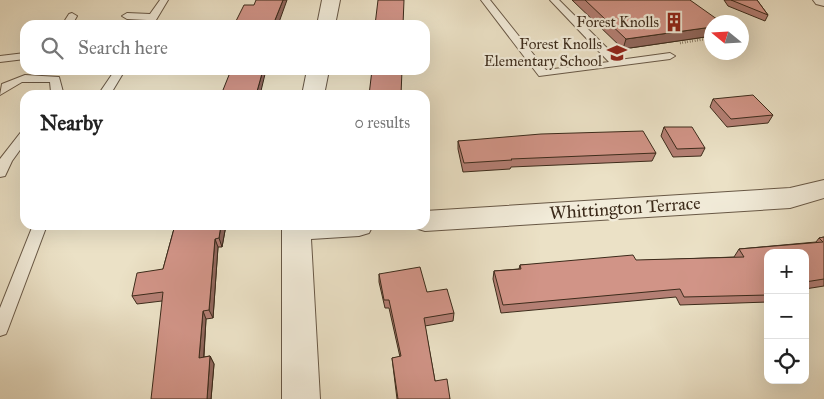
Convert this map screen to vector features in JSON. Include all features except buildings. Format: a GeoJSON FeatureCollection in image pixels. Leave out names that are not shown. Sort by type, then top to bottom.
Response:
{"type":"FeatureCollection","features":[{"type":"Feature","properties":{"kind":"street"},"geometry":{"type":"LineString","coordinates":[[327,20],[331,0]]}},
{"type":"Feature","properties":{"kind":"street"},"geometry":{"type":"LineString","coordinates":[[314,90],[317,75]]}},
{"type":"Feature","properties":{"kind":"street","name":"Whittington Terrace"},"geometry":{"type":"LineString","coordinates":[[430,221],[790,198],[824,189]]}},
{"type":"Feature","properties":{"kind":"street"},"geometry":{"type":"LineString","coordinates":[[296,230],[301,399]]}},
{"type":"Feature","properties":{"kind":"lane"},"geometry":{"type":"LineString","coordinates":[[151,20],[164,0]]}},
{"type":"Feature","properties":{"kind":"lane"},"geometry":{"type":"LineString","coordinates":[[485,0],[543,74],[670,56]]}},
{"type":"Feature","properties":{"kind":"lane"},"geometry":{"type":"LineString","coordinates":[[554,0],[616,63]]}},
{"type":"Feature","properties":{"kind":"lane"},"geometry":{"type":"LineString","coordinates":[[127,16],[145,20]]}},
{"type":"Feature","properties":{"kind":"lane"},"geometry":{"type":"LineString","coordinates":[[0,59],[20,57]]}},
{"type":"Feature","properties":{"kind":"lane"},"geometry":{"type":"LineString","coordinates":[[107,90],[117,75]]}},
{"type":"Feature","properties":{"kind":"lane"},"geometry":{"type":"LineString","coordinates":[[0,92],[16,81],[34,76],[55,79],[57,90]]}},
{"type":"Feature","properties":{"kind":"lane"},"geometry":{"type":"LineString","coordinates":[[0,173],[6,160],[20,142]]}},
{"type":"Feature","properties":{"kind":"lane"},"geometry":{"type":"LineString","coordinates":[[0,329],[38,230]]}},
{"type":"Feature","properties":{"kind":"path"},"geometry":{"type":"LineString","coordinates":[[676,44],[704,39]]}},
{"type":"Feature","properties":{"kind":"place","name":"Forest Knolls"},"geometry":{"type":"Point","coordinates":[674,22]}},
{"type":"Feature","properties":{"kind":"place","name":"Forest Knolls Elementary School"},"geometry":{"type":"Point","coordinates":[617,53]}}]}
